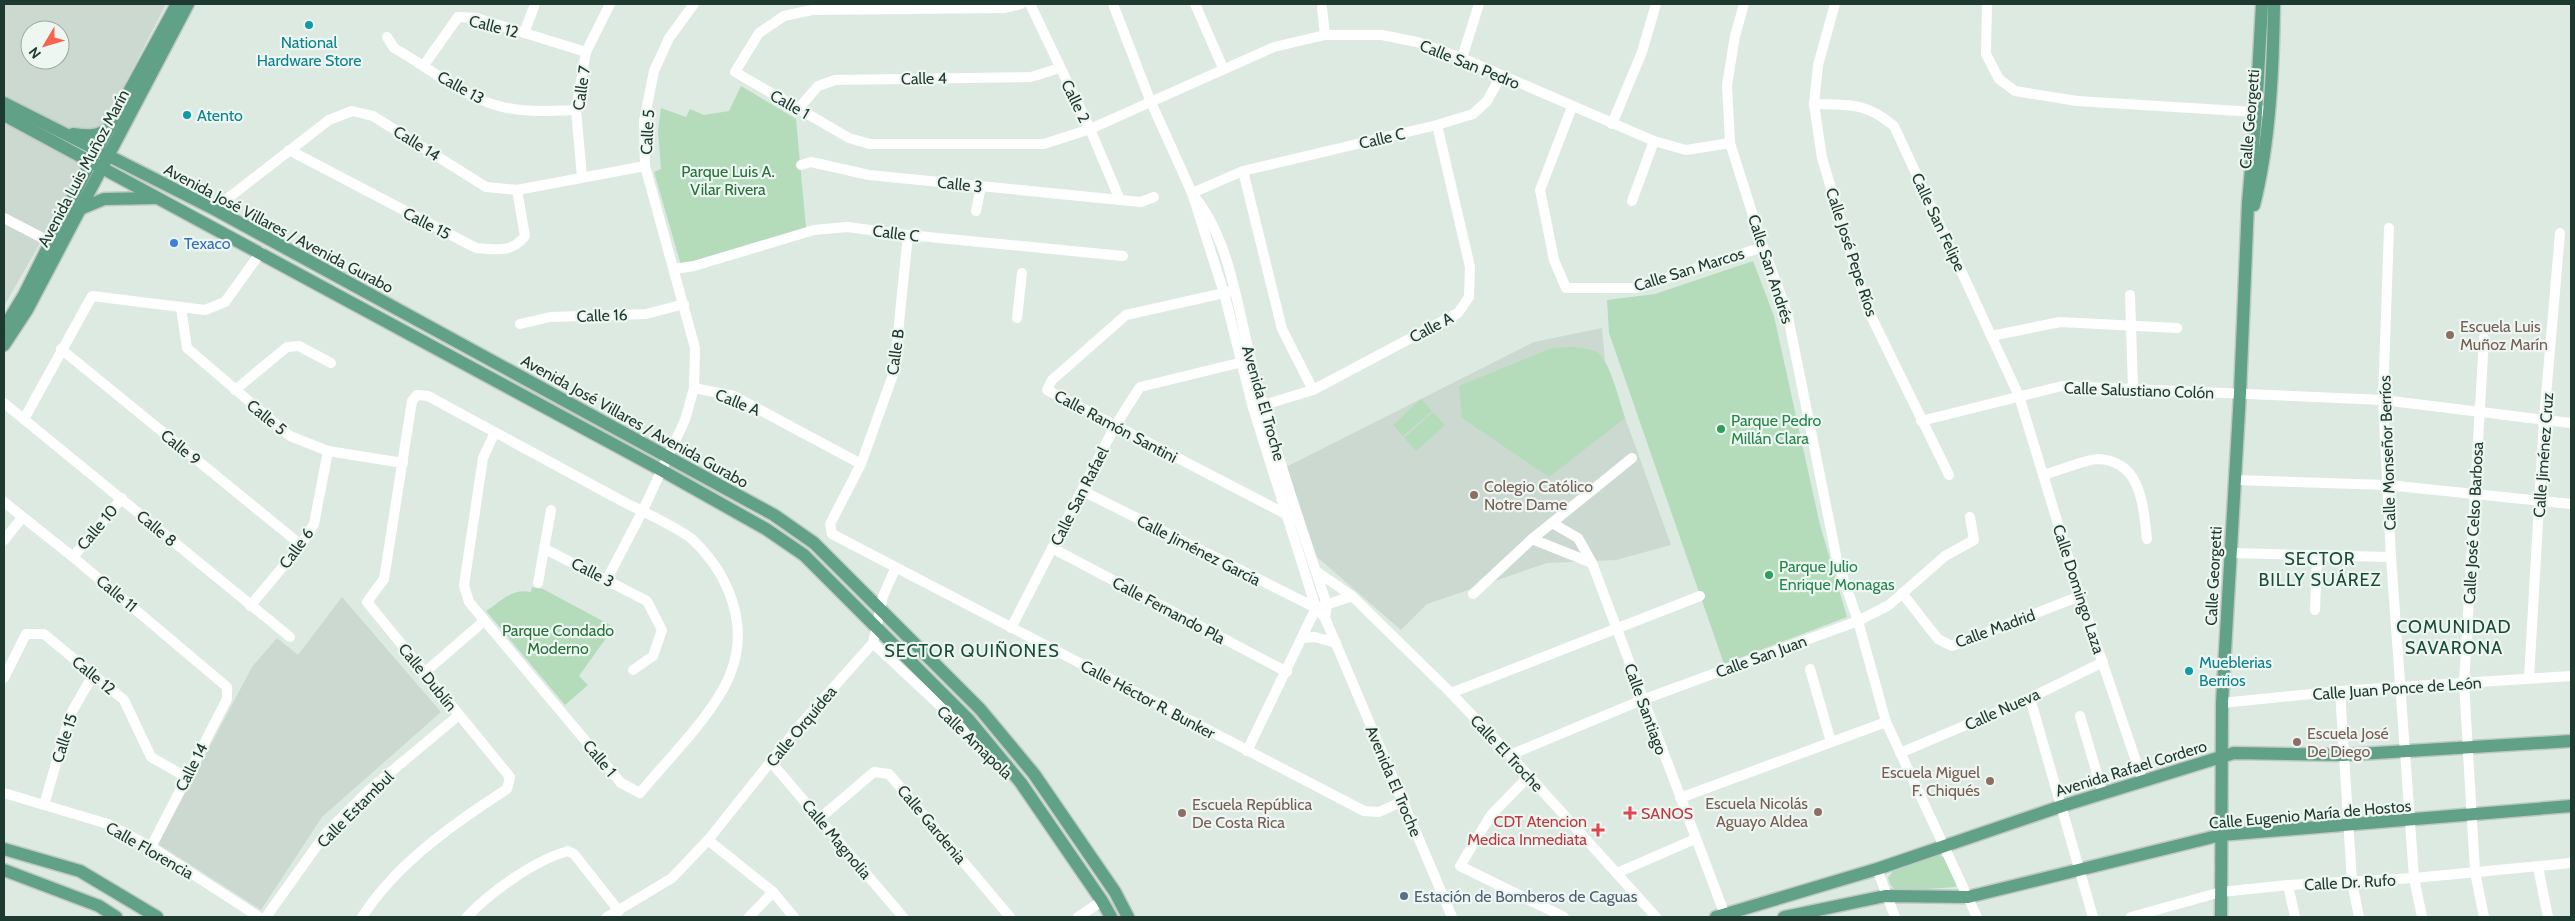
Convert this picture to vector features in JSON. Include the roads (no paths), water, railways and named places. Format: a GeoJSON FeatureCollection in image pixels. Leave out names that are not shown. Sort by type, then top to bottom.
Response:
{"type":"FeatureCollection","features":[{"type":"Feature","properties":{"kind":"main road","name":"Avenida Luis Muñoz Marín"},"geometry":{"type":"LineString","coordinates":[[115,130],[177,4]]}},
{"type":"Feature","properties":{"kind":"main road","name":"Avenida Luis Muñoz Marín"},"geometry":{"type":"LineString","coordinates":[[4,328],[80,209],[96,165],[188,4]]}},
{"type":"Feature","properties":{"kind":"main road","name":"Calle Georgetti"},"geometry":{"type":"LineString","coordinates":[[2221,917],[2220,758],[2222,703],[2240,393],[2246,236],[2261,174],[2262,4]]}},
{"type":"Feature","properties":{"kind":"main road","name":"Calle Georgetti"},"geometry":{"type":"LineString","coordinates":[[2262,111],[2274,4]]}},
{"type":"Feature","properties":{"kind":"main road","name":"Avenida José Villares / Avenida Gurabo"},"geometry":{"type":"LineString","coordinates":[[4,102],[214,209],[668,456],[795,529],[814,543],[980,710],[1034,774],[1115,892],[1128,917]]}},
{"type":"Feature","properties":{"kind":"main road","name":"Avenida José Villares / Avenida Gurabo"},"geometry":{"type":"LineString","coordinates":[[4,115],[261,252],[661,470],[766,529],[804,555],[969,720],[1015,776],[1111,917]]}},
{"type":"Feature","properties":{"kind":"main road"},"geometry":{"type":"LineString","coordinates":[[62,133],[89,136],[115,130],[121,151],[142,172]]}},
{"type":"Feature","properties":{"kind":"main road"},"geometry":{"type":"LineString","coordinates":[[63,146],[78,166],[80,186]]}},
{"type":"Feature","properties":{"kind":"main road","name":"Avenida Luis Muñoz Marín"},"geometry":{"type":"LineString","coordinates":[[4,345],[27,310],[80,186],[96,165]]}},
{"type":"Feature","properties":{"kind":"main road"},"geometry":{"type":"LineString","coordinates":[[80,209],[104,199],[158,198]]}},
{"type":"Feature","properties":{"kind":"main road","name":"Avenida Rafael Cordero"},"geometry":{"type":"LineString","coordinates":[[1721,916],[1876,869],[2062,806],[2234,753],[2343,755],[2571,741]]}},
{"type":"Feature","properties":{"kind":"main road","name":"Calle Eugenio María de Hostos"},"geometry":{"type":"LineString","coordinates":[[1968,896],[2221,835],[2472,816],[2571,806]]}},
{"type":"Feature","properties":{"kind":"main road"},"geometry":{"type":"LineString","coordinates":[[4,849],[80,871],[156,917]]}},
{"type":"Feature","properties":{"kind":"main road"},"geometry":{"type":"LineString","coordinates":[[4,870],[99,906],[116,917]]}},
{"type":"Feature","properties":{"kind":"main road"},"geometry":{"type":"LineString","coordinates":[[1786,917],[1885,896],[1968,896]]}},
{"type":"Feature","properties":{"kind":"street"},"geometry":{"type":"LineString","coordinates":[[524,33],[536,4]]}},
{"type":"Feature","properties":{"kind":"street","name":"Calle 7"},"geometry":{"type":"LineString","coordinates":[[582,177],[576,110],[586,52],[610,4]]}},
{"type":"Feature","properties":{"kind":"street","name":"Calle 5"},"geometry":{"type":"LineString","coordinates":[[674,269],[645,166],[644,121],[654,71],[668,38],[694,4]]}},
{"type":"Feature","properties":{"kind":"street","name":"Calle 1"},"geometry":{"type":"LineString","coordinates":[[1021,4],[1005,8],[812,10],[784,16],[759,33],[735,72],[849,138],[870,144],[1044,144],[1090,129],[1150,100]]}},
{"type":"Feature","properties":{"kind":"street","name":"Calle 2"},"geometry":{"type":"LineString","coordinates":[[1030,4],[1090,129],[1120,200]]}},
{"type":"Feature","properties":{"kind":"street","name":"Avenida El Troche"},"geometry":{"type":"LineString","coordinates":[[1114,4],[1150,100],[1192,193],[1207,211],[1222,250],[1229,292],[1245,361],[1286,514],[1310,588],[1336,643],[1452,917]]}},
{"type":"Feature","properties":{"kind":"street"},"geometry":{"type":"LineString","coordinates":[[1195,4],[1223,68]]}},
{"type":"Feature","properties":{"kind":"street"},"geometry":{"type":"LineString","coordinates":[[1462,58],[1478,4]]}},
{"type":"Feature","properties":{"kind":"street"},"geometry":{"type":"LineString","coordinates":[[1612,124],[1642,52],[1656,4]]}},
{"type":"Feature","properties":{"kind":"street","name":"Calle San Andrés"},"geometry":{"type":"LineString","coordinates":[[1744,4],[1735,36],[1727,85],[1730,143],[1763,247],[1787,312],[1837,560],[1858,621],[1886,722],[1977,917]]}},
{"type":"Feature","properties":{"kind":"street","name":"Calle José Pepe Ríos"},"geometry":{"type":"LineString","coordinates":[[1835,4],[1818,65],[1814,104],[1822,158],[1867,308],[1948,475]]}},
{"type":"Feature","properties":{"kind":"street"},"geometry":{"type":"LineString","coordinates":[[1987,4],[1986,54],[1999,79],[2015,91],[2077,101],[2262,111]]}},
{"type":"Feature","properties":{"kind":"street"},"geometry":{"type":"LineString","coordinates":[[1322,8],[1325,35]]}},
{"type":"Feature","properties":{"kind":"street","name":"Calle 12"},"geometry":{"type":"LineString","coordinates":[[424,65],[458,18],[476,18],[586,52]]}},
{"type":"Feature","properties":{"kind":"street","name":"Calle San Pedro"},"geometry":{"type":"LineString","coordinates":[[1150,100],[1274,47],[1325,35],[1382,35],[1417,42],[1462,58],[1654,141],[1686,150],[1730,143]]}},
{"type":"Feature","properties":{"kind":"street","name":"Calle 13"},"geometry":{"type":"LineString","coordinates":[[388,37],[394,48],[468,94],[497,106],[536,111],[576,110]]}},
{"type":"Feature","properties":{"kind":"street","name":"Calle 4"},"geometry":{"type":"LineString","coordinates":[[799,108],[818,86],[835,80],[1031,77],[1060,68]]}},
{"type":"Feature","properties":{"kind":"street","name":"Calle C"},"geometry":{"type":"LineString","coordinates":[[1192,193],[1243,171],[1437,126],[1473,114],[1486,101],[1501,76]]}},
{"type":"Feature","properties":{"kind":"street","name":"Calle San Felipe"},"geometry":{"type":"LineString","coordinates":[[1814,104],[1858,105],[1879,113],[1894,126],[2019,396]]}},
{"type":"Feature","properties":{"kind":"street","name":"Calle San Marcos"},"geometry":{"type":"LineString","coordinates":[[1572,107],[1540,190],[1554,260],[1566,288],[1634,288],[1763,247]]}},
{"type":"Feature","properties":{"kind":"street","name":"Calle 14"},"geometry":{"type":"LineString","coordinates":[[214,209],[330,120],[352,111],[373,116],[486,187],[518,190],[645,166]]}},
{"type":"Feature","properties":{"kind":"street","name":"Calle A"},"geometry":{"type":"LineString","coordinates":[[1258,407],[1313,390],[1458,313],[1469,297],[1470,267],[1437,126]]}},
{"type":"Feature","properties":{"kind":"street"},"geometry":{"type":"LineString","coordinates":[[1632,201],[1654,141]]}},
{"type":"Feature","properties":{"kind":"street","name":"Calle 15"},"geometry":{"type":"LineString","coordinates":[[289,150],[476,248],[506,249],[517,246],[525,236],[518,190]]}},
{"type":"Feature","properties":{"kind":"street","name":"Calle 3"},"geometry":{"type":"LineString","coordinates":[[801,165],[811,162],[869,175],[1141,202],[1154,197]]}},
{"type":"Feature","properties":{"kind":"street"},"geometry":{"type":"LineString","coordinates":[[1243,171],[1282,329],[1313,390]]}},
{"type":"Feature","properties":{"kind":"street"},"geometry":{"type":"LineString","coordinates":[[976,211],[981,186]]}},
{"type":"Feature","properties":{"kind":"street"},"geometry":{"type":"LineString","coordinates":[[4,218],[56,245]]}},
{"type":"Feature","properties":{"kind":"street","name":"Calle C"},"geometry":{"type":"LineString","coordinates":[[674,269],[694,266],[814,230],[846,227],[908,235],[1123,256]]}},
{"type":"Feature","properties":{"kind":"street","name":"Calle Monseñor Berríos"},"geometry":{"type":"LineString","coordinates":[[2389,228],[2383,400],[2387,485],[2414,878],[2422,917]]}},
{"type":"Feature","properties":{"kind":"street","name":"Calle Jiménez Cruz"},"geometry":{"type":"LineString","coordinates":[[2529,678],[2544,419],[2560,233]]}},
{"type":"Feature","properties":{"kind":"street","name":"Calle B"},"geometry":{"type":"LineString","coordinates":[[861,464],[894,372],[908,235]]}},
{"type":"Feature","properties":{"kind":"street"},"geometry":{"type":"LineString","coordinates":[[24,419],[92,296],[205,310],[225,302],[261,252]]}},
{"type":"Feature","properties":{"kind":"street","name":"Calle A"},"geometry":{"type":"LineString","coordinates":[[674,269],[695,348],[694,388],[734,396],[861,464]]}},
{"type":"Feature","properties":{"kind":"street"},"geometry":{"type":"LineString","coordinates":[[1017,318],[1022,272]]}},
{"type":"Feature","properties":{"kind":"street","name":"Calle Ramón Santini"},"geometry":{"type":"LineString","coordinates":[[1229,292],[1126,314],[1052,380],[1047,390],[1299,521]]}},
{"type":"Feature","properties":{"kind":"street"},"geometry":{"type":"LineString","coordinates":[[2130,295],[2134,388]]}},
{"type":"Feature","properties":{"kind":"street","name":"Calle 16"},"geometry":{"type":"LineString","coordinates":[[520,324],[550,317],[646,314],[684,304]]}},
{"type":"Feature","properties":{"kind":"street","name":"Calle 5"},"geometry":{"type":"LineString","coordinates":[[181,308],[187,348],[290,436],[328,450],[403,463]]}},
{"type":"Feature","properties":{"kind":"street"},"geometry":{"type":"LineString","coordinates":[[1991,336],[2060,322],[2177,328]]}},
{"type":"Feature","properties":{"kind":"street","name":"Calle José Celso Barbosa"},"geometry":{"type":"LineString","coordinates":[[2484,338],[2464,683],[2475,872],[2484,917]]}},
{"type":"Feature","properties":{"kind":"street"},"geometry":{"type":"LineString","coordinates":[[235,390],[287,347],[299,346],[331,362]]}},
{"type":"Feature","properties":{"kind":"street","name":"Calle 9"},"geometry":{"type":"LineString","coordinates":[[61,349],[301,545]]}},
{"type":"Feature","properties":{"kind":"street","name":"Calle San Rafael"},"geometry":{"type":"LineString","coordinates":[[1012,628],[1115,426],[1140,386],[1245,361]]}},
{"type":"Feature","properties":{"kind":"street","name":"Calle Salustiano Colón"},"geometry":{"type":"LineString","coordinates":[[1921,421],[2062,386],[2383,400],[2571,422]]}},
{"type":"Feature","properties":{"kind":"street"},"geometry":{"type":"LineString","coordinates":[[607,579],[642,512],[685,420],[694,388]]}},
{"type":"Feature","properties":{"kind":"street","name":"Calle Dublín"},"geometry":{"type":"LineString","coordinates":[[362,917],[409,862],[456,822],[506,789],[510,777],[367,602],[384,579],[412,401],[417,395],[428,396],[439,402]]}},
{"type":"Feature","properties":{"kind":"street","name":"Calle Domingo Laza"},"geometry":{"type":"LineString","coordinates":[[2019,396],[2080,596],[2144,782]]}},
{"type":"Feature","properties":{"kind":"street","name":"Calle 1"},"geometry":{"type":"LineString","coordinates":[[439,402],[495,432],[693,540],[726,580],[737,618],[738,644],[732,672],[715,702],[640,793],[621,783],[469,602],[464,585],[483,458],[495,432]]}},
{"type":"Feature","properties":{"kind":"street","name":"Calle 8"},"geometry":{"type":"LineString","coordinates":[[4,403],[122,498],[290,638]]}},
{"type":"Feature","properties":{"kind":"street","name":"Avenida El Troche"},"geometry":{"type":"LineString","coordinates":[[1258,407],[1316,571],[1318,603]]}},
{"type":"Feature","properties":{"kind":"street","name":"Calle 6"},"geometry":{"type":"LineString","coordinates":[[250,606],[301,545],[314,524],[328,450]]}},
{"type":"Feature","properties":{"kind":"street"},"geometry":{"type":"LineString","coordinates":[[1473,594],[1532,539],[1632,458]]}},
{"type":"Feature","properties":{"kind":"street"},"geometry":{"type":"LineString","coordinates":[[2043,475],[2098,459],[2122,466],[2140,490],[2147,539]]}},
{"type":"Feature","properties":{"kind":"street","name":"Calle Héctor R. Bunker"},"geometry":{"type":"LineString","coordinates":[[861,464],[830,524],[832,534],[895,569],[1364,811],[1379,812],[1403,801]]}},
{"type":"Feature","properties":{"kind":"street"},"geometry":{"type":"LineString","coordinates":[[2235,480],[2387,485],[2571,504]]}},
{"type":"Feature","properties":{"kind":"street","name":"Calle Jiménez García"},"geometry":{"type":"LineString","coordinates":[[1082,491],[1295,598],[1318,603]]}},
{"type":"Feature","properties":{"kind":"street","name":"Calle 10"},"geometry":{"type":"LineString","coordinates":[[73,557],[122,498]]}},
{"type":"Feature","properties":{"kind":"street","name":"Calle 11"},"geometry":{"type":"LineString","coordinates":[[4,502],[73,557],[227,687]]}},
{"type":"Feature","properties":{"kind":"street"},"geometry":{"type":"LineString","coordinates":[[538,583],[551,510]]}},
{"type":"Feature","properties":{"kind":"street","name":"Calle San Juan"},"geometry":{"type":"LineString","coordinates":[[1510,755],[1642,700],[1858,621],[1890,605],[1945,556],[1974,540],[1970,517]]}},
{"type":"Feature","properties":{"kind":"street"},"geometry":{"type":"LineString","coordinates":[[4,540],[22,518]]}},
{"type":"Feature","properties":{"kind":"street","name":"Calle Santiago"},"geometry":{"type":"LineString","coordinates":[[1552,523],[1578,538],[1592,563],[1695,839],[1721,916]]}},
{"type":"Feature","properties":{"kind":"street"},"geometry":{"type":"LineString","coordinates":[[1532,539],[1592,563]]}},
{"type":"Feature","properties":{"kind":"street","name":"Calle Fernando Pla"},"geometry":{"type":"LineString","coordinates":[[1052,548],[1287,672]]}},
{"type":"Feature","properties":{"kind":"street","name":"Calle 3"},"geometry":{"type":"LineString","coordinates":[[545,549],[647,601],[662,630],[653,656],[633,670]]}},
{"type":"Feature","properties":{"kind":"street"},"geometry":{"type":"LineString","coordinates":[[2230,553],[2316,557],[2391,557]]}},
{"type":"Feature","properties":{"kind":"street"},"geometry":{"type":"LineString","coordinates":[[2315,610],[2316,557]]}},
{"type":"Feature","properties":{"kind":"street"},"geometry":{"type":"LineString","coordinates":[[874,642],[880,608],[895,569]]}},
{"type":"Feature","properties":{"kind":"street","name":"Calle El Troche"},"geometry":{"type":"LineString","coordinates":[[1316,571],[1349,593],[1451,693],[1510,755],[1656,917]]}},
{"type":"Feature","properties":{"kind":"street"},"geometry":{"type":"LineString","coordinates":[[1295,598],[1310,588]]}},
{"type":"Feature","properties":{"kind":"street"},"geometry":{"type":"LineString","coordinates":[[1247,751],[1287,672],[1318,603],[1349,593]]}},
{"type":"Feature","properties":{"kind":"street","name":"Calle Madrid"},"geometry":{"type":"LineString","coordinates":[[1902,593],[1938,640],[1952,646],[2080,596]]}},
{"type":"Feature","properties":{"kind":"street"},"geometry":{"type":"LineString","coordinates":[[1451,693],[1700,596]]}},
{"type":"Feature","properties":{"kind":"street"},"geometry":{"type":"LineString","coordinates":[[424,673],[484,621]]}},
{"type":"Feature","properties":{"kind":"street","name":"Calle 12"},"geometry":{"type":"LineString","coordinates":[[4,678],[26,634],[44,634],[124,700],[151,757],[186,778]]}},
{"type":"Feature","properties":{"kind":"street"},"geometry":{"type":"LineString","coordinates":[[1302,638],[1315,637],[1336,643]]}},
{"type":"Feature","properties":{"kind":"street","name":"Calle Orquídea"},"geometry":{"type":"LineString","coordinates":[[607,917],[672,878],[708,840],[800,725],[874,642]]}},
{"type":"Feature","properties":{"kind":"street","name":"Calle Amapola"},"geometry":{"type":"LineString","coordinates":[[874,642],[1008,770],[1099,902]]}},
{"type":"Feature","properties":{"kind":"street","name":"Calle Nueva"},"geometry":{"type":"LineString","coordinates":[[1900,753],[2030,698],[2103,662]]}},
{"type":"Feature","properties":{"kind":"street"},"geometry":{"type":"LineString","coordinates":[[1810,669],[1831,742]]}},
{"type":"Feature","properties":{"kind":"street","name":"Calle 15"},"geometry":{"type":"LineString","coordinates":[[44,805],[70,715],[94,675]]}},
{"type":"Feature","properties":{"kind":"street","name":"Calle Juan Ponce de León"},"geometry":{"type":"LineString","coordinates":[[2222,703],[2340,691],[2571,676]]}},
{"type":"Feature","properties":{"kind":"street","name":"Calle 14"},"geometry":{"type":"LineString","coordinates":[[151,847],[227,699],[227,687]]}},
{"type":"Feature","properties":{"kind":"street"},"geometry":{"type":"LineString","coordinates":[[2340,691],[2352,882],[2359,917]]}},
{"type":"Feature","properties":{"kind":"street"},"geometry":{"type":"LineString","coordinates":[[2030,698],[2093,917]]}},
{"type":"Feature","properties":{"kind":"street","name":"Calle Estambul"},"geometry":{"type":"LineString","coordinates":[[266,917],[326,833],[369,790],[459,715]]}},
{"type":"Feature","properties":{"kind":"street"},"geometry":{"type":"LineString","coordinates":[[2080,716],[2103,794]]}},
{"type":"Feature","properties":{"kind":"street"},"geometry":{"type":"LineString","coordinates":[[1680,798],[1886,722]]}},
{"type":"Feature","properties":{"kind":"street","name":"Calle Magnolia"},"geometry":{"type":"LineString","coordinates":[[770,762],[903,917]]}},
{"type":"Feature","properties":{"kind":"street","name":"Calle Gardenia"},"geometry":{"type":"LineString","coordinates":[[820,818],[874,772],[889,774],[1010,917]]}},
{"type":"Feature","properties":{"kind":"street"},"geometry":{"type":"LineString","coordinates":[[1529,776],[1491,815],[1460,866],[1564,917]]}},
{"type":"Feature","properties":{"kind":"street","name":"Calle Florencia"},"geometry":{"type":"LineString","coordinates":[[4,793],[108,824],[151,847],[259,917]]}},
{"type":"Feature","properties":{"kind":"street"},"geometry":{"type":"LineString","coordinates":[[1617,873],[1695,839]]}},
{"type":"Feature","properties":{"kind":"street"},"geometry":{"type":"LineString","coordinates":[[708,840],[773,892],[794,917]]}},
{"type":"Feature","properties":{"kind":"street"},"geometry":{"type":"LineString","coordinates":[[467,917],[512,880],[556,854],[568,851],[574,854],[619,911]]}},
{"type":"Feature","properties":{"kind":"street","name":"Calle Dr. Rufo"},"geometry":{"type":"LineString","coordinates":[[2131,917],[2221,892],[2288,885],[2414,878],[2571,863]]}},
{"type":"Feature","properties":{"kind":"street"},"geometry":{"type":"LineString","coordinates":[[2538,867],[2548,917]]}},
{"type":"Feature","properties":{"kind":"street"},"geometry":{"type":"LineString","coordinates":[[1876,869],[1885,896],[1895,917]]}},
{"type":"Feature","properties":{"kind":"street"},"geometry":{"type":"LineString","coordinates":[[2288,885],[2295,917]]}},
{"type":"Feature","properties":{"kind":"street"},"geometry":{"type":"LineString","coordinates":[[749,917],[773,892]]}},
{"type":"Feature","properties":{"kind":"street"},"geometry":{"type":"LineString","coordinates":[[1078,917],[1099,902]]}},
{"type":"Feature","properties":{"kind":"place","name":"National Hardware Store"},"geometry":{"type":"Point","coordinates":[309,25]}},
{"type":"Feature","properties":{"kind":"place","name":"Atento"},"geometry":{"type":"Point","coordinates":[187,115]}},
{"type":"Feature","properties":{"kind":"place","name":"Texaco"},"geometry":{"type":"Point","coordinates":[174,243]}},
{"type":"Feature","properties":{"kind":"place","name":"Escuela Luis Muñoz Marín"},"geometry":{"type":"Point","coordinates":[2450,335]}},
{"type":"Feature","properties":{"kind":"place","name":"Parque Pedro Millán Clara"},"geometry":{"type":"Point","coordinates":[1721,429]}},
{"type":"Feature","properties":{"kind":"place","name":"Colegio Católico Notre Dame"},"geometry":{"type":"Point","coordinates":[1474,495]}},
{"type":"Feature","properties":{"kind":"place","name":"Parque Julio Enrique Monagas"},"geometry":{"type":"Point","coordinates":[1769,575]}},
{"type":"Feature","properties":{"kind":"place","name":"Mueblerias Berrios"},"geometry":{"type":"Point","coordinates":[2189,671]}},
{"type":"Feature","properties":{"kind":"place","name":"Escuela José De Diego"},"geometry":{"type":"Point","coordinates":[2297,742]}},
{"type":"Feature","properties":{"kind":"place","name":"Escuela Miguel F. Chiqués"},"geometry":{"type":"Point","coordinates":[1990,781]}},
{"type":"Feature","properties":{"kind":"place","name":"Escuela Nicolás Aguayo Aldea"},"geometry":{"type":"Point","coordinates":[1818,812]}},
{"type":"Feature","properties":{"kind":"place","name":"Escuela República De Costa Rica"},"geometry":{"type":"Point","coordinates":[1182,813]}},
{"type":"Feature","properties":{"kind":"place","name":"SANOS"},"geometry":{"type":"Point","coordinates":[1630,813]}},
{"type":"Feature","properties":{"kind":"place","name":"CDT Atencion Medica Inmediata"},"geometry":{"type":"Point","coordinates":[1598,830]}},
{"type":"Feature","properties":{"kind":"place","name":"Estación de Bomberos de Caguas"},"geometry":{"type":"Point","coordinates":[1404,896]}},
{"type":"Feature","properties":{"kind":"district","name":"SECTOR BILLY SUÁREZ"},"geometry":{"type":"Point","coordinates":[2320,569]}},
{"type":"Feature","properties":{"kind":"district","name":"COMUNIDAD SAVARONA"},"geometry":{"type":"Point","coordinates":[2454,638]}},
{"type":"Feature","properties":{"kind":"district","name":"SECTOR QUIÑONES"},"geometry":{"type":"Point","coordinates":[972,651]}},
{"type":"Feature","properties":{"kind":"park label","name":"Parque Luis A. Vilar Rivera"},"geometry":{"type":"Point","coordinates":[728,180]}},
{"type":"Feature","properties":{"kind":"park label","name":"Parque Condado Moderno"},"geometry":{"type":"Point","coordinates":[558,639]}}]}
